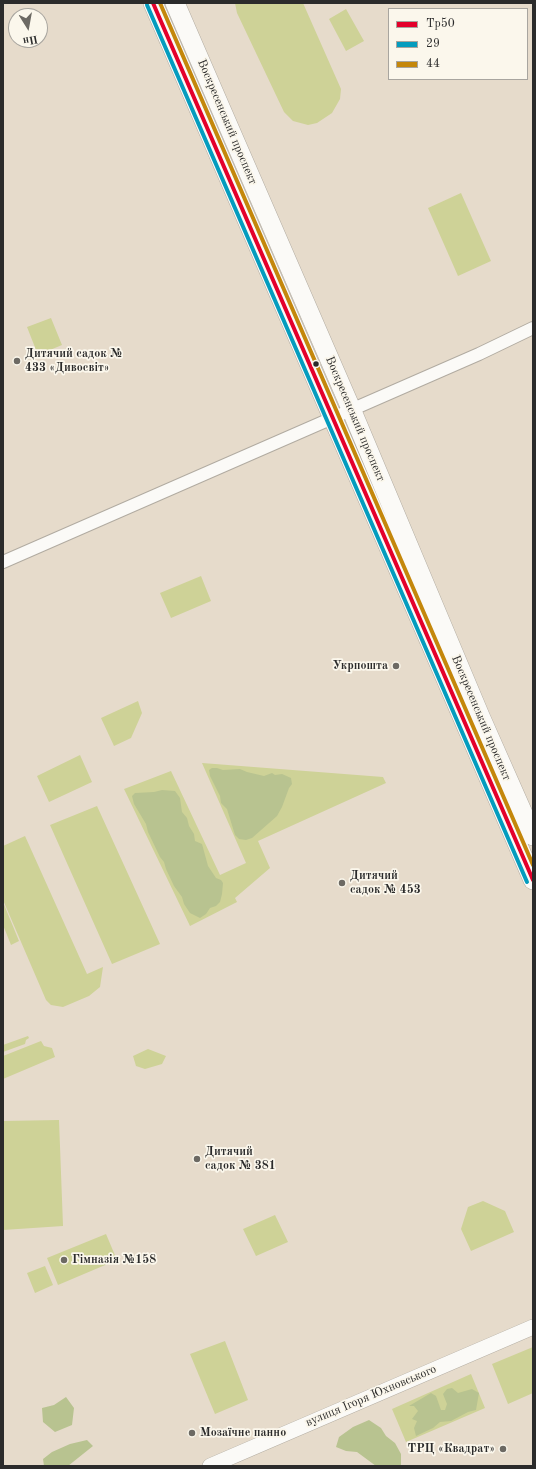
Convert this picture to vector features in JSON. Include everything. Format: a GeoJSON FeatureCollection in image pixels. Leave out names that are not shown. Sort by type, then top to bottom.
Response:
{"type":"FeatureCollection","features":[{"type":"Feature","properties":{"kind":"main road","name":"Воскресенський проспект"},"geometry":{"type":"LineString","coordinates":[[153,3],[533,880]]}},
{"type":"Feature","properties":{"kind":"main road","name":"Воскресенський проспект"},"geometry":{"type":"LineString","coordinates":[[175,3],[351,410],[480,716],[533,836]]}},
{"type":"Feature","properties":{"kind":"street"},"geometry":{"type":"LineString","coordinates":[[3,562],[479,354],[533,328]]}},
{"type":"Feature","properties":{"kind":"street","name":"вулиця Ігоря Юхновського"},"geometry":{"type":"LineString","coordinates":[[210,1466],[533,1327]]}},
{"type":"Feature","properties":{"kind":"green space"},"geometry":{"type":"Polygon","coordinates":[[[235,3],[303,3],[341,89],[340,99],[332,113],[317,123],[308,125],[293,121],[284,112],[237,13],[235,3]]]}},
{"type":"Feature","properties":{"kind":"green space"},"geometry":{"type":"Polygon","coordinates":[[[346,9],[364,41],[346,51],[329,19],[346,9]]]}},
{"type":"Feature","properties":{"kind":"green space"},"geometry":{"type":"Polygon","coordinates":[[[461,193],[491,261],[458,276],[428,208],[461,193]]]}},
{"type":"Feature","properties":{"kind":"green space"},"geometry":{"type":"Polygon","coordinates":[[[51,318],[62,345],[38,355],[27,327],[51,318]]]}},
{"type":"Feature","properties":{"kind":"green space"},"geometry":{"type":"Polygon","coordinates":[[[201,576],[211,601],[171,618],[160,593],[201,576]]]}},
{"type":"Feature","properties":{"kind":"green space"},"geometry":{"type":"Polygon","coordinates":[[[138,701],[142,713],[131,738],[114,746],[101,718],[138,701]]]}},
{"type":"Feature","properties":{"kind":"green space"},"geometry":{"type":"Polygon","coordinates":[[[80,755],[92,782],[49,802],[37,776],[80,755]]]}},
{"type":"Feature","properties":{"kind":"green space"},"geometry":{"type":"Polygon","coordinates":[[[202,763],[383,777],[386,783],[258,841],[270,868],[235,898],[237,902],[190,926],[124,789],[171,771],[220,875],[246,863],[202,763]]]}},
{"type":"Feature","properties":{"kind":"green space"},"geometry":{"type":"Polygon","coordinates":[[[212,768],[223,770],[240,769],[264,776],[272,773],[275,775],[282,774],[291,778],[292,784],[277,816],[252,838],[246,840],[239,839],[235,835],[227,809],[221,803],[220,796],[210,776],[209,770],[212,768]]]}},
{"type":"Feature","properties":{"kind":"green space"},"geometry":{"type":"Polygon","coordinates":[[[162,790],[175,791],[180,798],[182,812],[187,818],[189,826],[194,834],[195,841],[202,844],[208,866],[216,878],[221,880],[223,883],[220,902],[216,906],[210,908],[206,914],[200,918],[190,913],[184,904],[182,897],[174,886],[164,862],[148,832],[146,824],[134,804],[132,796],[135,793],[162,790]]]}},
{"type":"Feature","properties":{"kind":"green space"},"geometry":{"type":"Polygon","coordinates":[[[97,806],[160,944],[112,964],[50,825],[97,806]]]}},
{"type":"Feature","properties":{"kind":"green space"},"geometry":{"type":"Polygon","coordinates":[[[25,836],[87,974],[103,967],[100,987],[89,996],[63,1007],[51,1005],[46,1000],[3,900],[3,846],[25,836]]]}},
{"type":"Feature","properties":{"kind":"green space"},"geometry":{"type":"Polygon","coordinates":[[[3,902],[19,941],[11,945],[3,925],[3,902]]]}},
{"type":"Feature","properties":{"kind":"green space"},"geometry":{"type":"Polygon","coordinates":[[[28,1036],[29,1038],[26,1040],[25,1044],[3,1052],[3,1045],[28,1036]]]}},
{"type":"Feature","properties":{"kind":"green space"},"geometry":{"type":"Polygon","coordinates":[[[41,1041],[44,1046],[52,1048],[55,1057],[3,1079],[3,1056],[41,1041]]]}},
{"type":"Feature","properties":{"kind":"green space"},"geometry":{"type":"Polygon","coordinates":[[[148,1049],[166,1056],[162,1064],[145,1069],[136,1066],[133,1056],[148,1049]]]}},
{"type":"Feature","properties":{"kind":"green space"},"geometry":{"type":"Polygon","coordinates":[[[59,1120],[63,1226],[3,1230],[3,1121],[59,1120]]]}},
{"type":"Feature","properties":{"kind":"green space"},"geometry":{"type":"Polygon","coordinates":[[[483,1201],[505,1211],[514,1232],[471,1251],[461,1229],[468,1207],[483,1201]]]}},
{"type":"Feature","properties":{"kind":"green space"},"geometry":{"type":"Polygon","coordinates":[[[275,1215],[288,1242],[256,1256],[243,1229],[275,1215]]]}},
{"type":"Feature","properties":{"kind":"green space"},"geometry":{"type":"Polygon","coordinates":[[[106,1234],[117,1260],[58,1285],[47,1258],[106,1234]]]}},
{"type":"Feature","properties":{"kind":"green space"},"geometry":{"type":"Polygon","coordinates":[[[45,1266],[53,1285],[35,1293],[27,1273],[45,1266]]]}},
{"type":"Feature","properties":{"kind":"green space"},"geometry":{"type":"Polygon","coordinates":[[[225,1341],[248,1400],[215,1414],[190,1354],[225,1341]]]}},
{"type":"Feature","properties":{"kind":"green space"},"geometry":{"type":"Polygon","coordinates":[[[533,1347],[533,1393],[508,1404],[492,1364],[533,1347]]]}},
{"type":"Feature","properties":{"kind":"green space"},"geometry":{"type":"Polygon","coordinates":[[[471,1374],[485,1408],[406,1442],[392,1409],[471,1374]]]}},
{"type":"Feature","properties":{"kind":"green space"},"geometry":{"type":"Polygon","coordinates":[[[452,1388],[458,1393],[472,1389],[479,1393],[476,1410],[468,1412],[451,1421],[440,1422],[433,1428],[416,1436],[414,1428],[417,1421],[412,1419],[418,1411],[414,1406],[409,1406],[431,1393],[436,1396],[441,1410],[445,1410],[447,1404],[443,1394],[447,1389],[452,1388]]]}},
{"type":"Feature","properties":{"kind":"green space"},"geometry":{"type":"Polygon","coordinates":[[[66,1397],[74,1408],[72,1425],[55,1432],[43,1422],[42,1408],[54,1405],[66,1397]]]}},
{"type":"Feature","properties":{"kind":"green space"},"geometry":{"type":"Polygon","coordinates":[[[369,1420],[381,1428],[386,1436],[395,1443],[401,1454],[401,1466],[376,1466],[357,1452],[346,1451],[336,1447],[339,1437],[353,1427],[369,1420]]]}},
{"type":"Feature","properties":{"kind":"green space"},"geometry":{"type":"Polygon","coordinates":[[[87,1440],[93,1446],[68,1466],[44,1466],[43,1459],[52,1452],[70,1444],[87,1440]]]}},
{"type":"Feature","properties":{"kind":"transit line","name":"Тр50"},"geometry":{"type":"LineString","coordinates":[[153,3],[533,880]]}},
{"type":"Feature","properties":{"kind":"transit line","name":"44"},"geometry":{"type":"LineString","coordinates":[[160,3],[533,865]]}},
{"type":"Feature","properties":{"kind":"transit line","name":"29"},"geometry":{"type":"LineString","coordinates":[[147,5],[527,882]]}},
{"type":"Feature","properties":{"kind":"place","name":"Дитячий садок № 433 «Дивосвіт»"},"geometry":{"type":"Point","coordinates":[17,361]}},
{"type":"Feature","properties":{"kind":"place","name":"Укрпошта"},"geometry":{"type":"Point","coordinates":[396,666]}},
{"type":"Feature","properties":{"kind":"place","name":"Дитячий садок № 453"},"geometry":{"type":"Point","coordinates":[342,883]}},
{"type":"Feature","properties":{"kind":"place","name":"Дитячий садок № 381"},"geometry":{"type":"Point","coordinates":[197,1159]}},
{"type":"Feature","properties":{"kind":"place","name":"Гімназія №158"},"geometry":{"type":"Point","coordinates":[64,1260]}},
{"type":"Feature","properties":{"kind":"place","name":"Мозаїчне панно"},"geometry":{"type":"Point","coordinates":[192,1433]}},
{"type":"Feature","properties":{"kind":"place","name":"ТРЦ «Квадрат»"},"geometry":{"type":"Point","coordinates":[503,1449]}}]}
